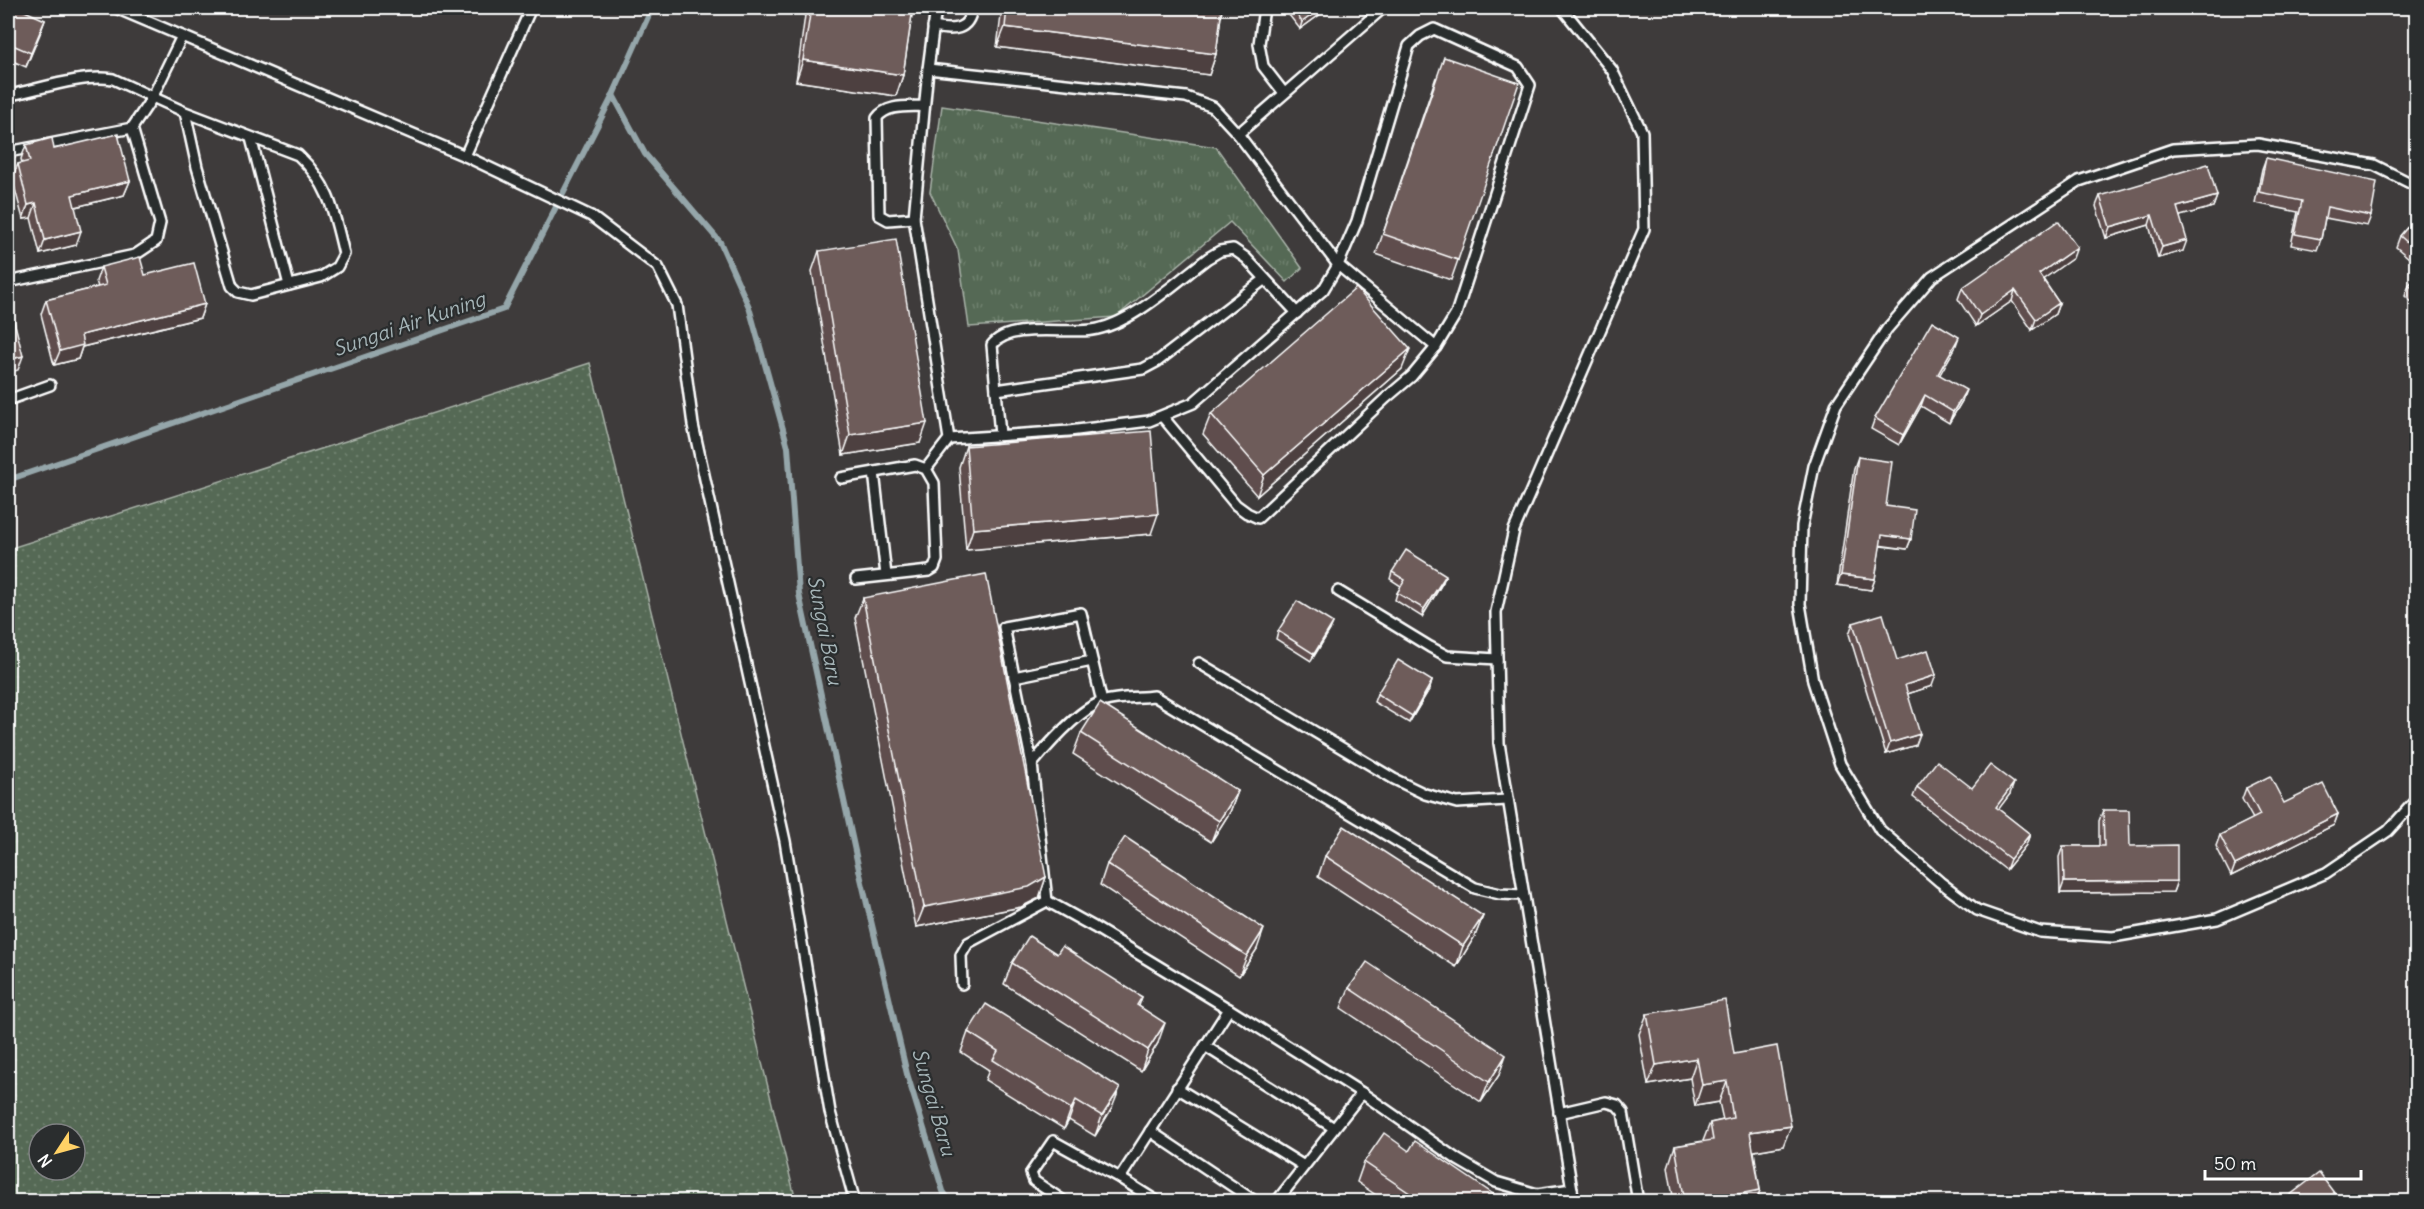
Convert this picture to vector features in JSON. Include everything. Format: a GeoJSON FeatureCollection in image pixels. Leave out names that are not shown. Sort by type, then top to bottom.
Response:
{"type":"FeatureCollection","features":[{"type":"Feature","properties":{"kind":"lane"},"geometry":{"type":"LineString","coordinates":[[116,8],[465,156],[591,216],[658,267],[677,305],[693,425],[785,842],[830,1112],[855,1202]]}},
{"type":"Feature","properties":{"kind":"lane"},"geometry":{"type":"LineString","coordinates":[[465,156],[531,8]]}},
{"type":"Feature","properties":{"kind":"lane"},"geometry":{"type":"LineString","coordinates":[[926,469],[949,439],[914,218],[936,8]]}},
{"type":"Feature","properties":{"kind":"lane"},"geometry":{"type":"LineString","coordinates":[[933,27],[952,31],[964,26],[972,8]]}},
{"type":"Feature","properties":{"kind":"lane"},"geometry":{"type":"LineString","coordinates":[[1264,8],[1259,45],[1263,66],[1284,93]]}},
{"type":"Feature","properties":{"kind":"lane"},"geometry":{"type":"LineString","coordinates":[[1366,8],[1372,16]]}},
{"type":"Feature","properties":{"kind":"lane"},"geometry":{"type":"LineString","coordinates":[[1238,134],[1383,8]]}},
{"type":"Feature","properties":{"kind":"lane"},"geometry":{"type":"LineString","coordinates":[[1562,8],[1612,70],[1642,132],[1644,229],[1514,530],[1496,612],[1499,743],[1574,1202]]}},
{"type":"Feature","properties":{"kind":"lane"},"geometry":{"type":"LineString","coordinates":[[949,439],[1069,431],[1149,421],[1193,403],[1323,290],[1338,265],[1357,221],[1409,46],[1420,36],[1434,30],[1518,67],[1530,85],[1456,314],[1436,347],[1412,376],[1258,518],[1236,505],[1162,416]]}},
{"type":"Feature","properties":{"kind":"lane"},"geometry":{"type":"LineString","coordinates":[[8,152],[132,128],[152,98],[183,36]]}},
{"type":"Feature","properties":{"kind":"lane"},"geometry":{"type":"LineString","coordinates":[[928,69],[1186,97],[1213,107],[1238,134],[1338,265],[1436,347]]}},
{"type":"Feature","properties":{"kind":"lane"},"geometry":{"type":"LineString","coordinates":[[10,95],[73,82],[108,78],[122,81],[152,98],[185,112],[298,155],[312,169],[332,202],[344,255],[337,267],[321,277],[251,295],[238,292],[232,286],[197,167],[185,112]]}},
{"type":"Feature","properties":{"kind":"lane"},"geometry":{"type":"LineString","coordinates":[[914,218],[888,220],[879,215],[877,118],[882,111],[890,108],[924,106]]}},
{"type":"Feature","properties":{"kind":"lane"},"geometry":{"type":"LineString","coordinates":[[8,282],[135,255],[156,241],[160,223],[132,128]]}},
{"type":"Feature","properties":{"kind":"lane"},"geometry":{"type":"LineString","coordinates":[[251,138],[289,285]]}},
{"type":"Feature","properties":{"kind":"lane"},"geometry":{"type":"LineString","coordinates":[[2416,186],[2374,165],[2258,144],[2173,149],[2079,181],[1932,276],[1887,329],[1836,405],[1814,466],[1802,526],[1800,604],[1813,681],[1840,764],[1880,830],[1940,882],[1977,910],[2040,932],[2113,936],[2217,919],[2326,873],[2388,831],[2416,800]]}},
{"type":"Feature","properties":{"kind":"lane"},"geometry":{"type":"LineString","coordinates":[[1000,435],[992,345],[997,338],[1013,332],[1092,330],[1111,326],[1130,317],[1220,251],[1233,249],[1246,258],[1297,313]]}},
{"type":"Feature","properties":{"kind":"lane"},"geometry":{"type":"LineString","coordinates":[[996,390],[1143,369],[1265,279]]}},
{"type":"Feature","properties":{"kind":"lane"},"geometry":{"type":"LineString","coordinates":[[8,400],[50,386]]}},
{"type":"Feature","properties":{"kind":"lane"},"geometry":{"type":"LineString","coordinates":[[841,478],[915,465],[926,469],[933,483],[937,560],[934,568],[929,571],[856,579]]}},
{"type":"Feature","properties":{"kind":"lane"},"geometry":{"type":"LineString","coordinates":[[874,472],[886,575]]}},
{"type":"Feature","properties":{"kind":"lane"},"geometry":{"type":"LineString","coordinates":[[1338,591],[1447,656],[1497,659]]}},
{"type":"Feature","properties":{"kind":"lane"},"geometry":{"type":"LineString","coordinates":[[1047,901],[1032,764],[1004,627],[1080,613],[1102,702]]}},
{"type":"Feature","properties":{"kind":"lane"},"geometry":{"type":"LineString","coordinates":[[1014,677],[1092,661]]}},
{"type":"Feature","properties":{"kind":"lane"},"geometry":{"type":"LineString","coordinates":[[1199,663],[1394,779],[1425,794],[1457,803],[1507,800]]}},
{"type":"Feature","properties":{"kind":"lane"},"geometry":{"type":"LineString","coordinates":[[1032,764],[1048,744],[1071,722],[1102,702],[1154,696],[1475,888],[1500,894],[1523,895]]}},
{"type":"Feature","properties":{"kind":"lane"},"geometry":{"type":"LineString","coordinates":[[962,984],[961,955],[968,943],[1047,901]]}},
{"type":"Feature","properties":{"kind":"lane"},"geometry":{"type":"LineString","coordinates":[[1047,901],[1229,1009],[1362,1093],[1458,1160],[1496,1182],[1537,1194],[1572,1190]]}},
{"type":"Feature","properties":{"kind":"lane"},"geometry":{"type":"LineString","coordinates":[[1120,1178],[1229,1009]]}},
{"type":"Feature","properties":{"kind":"lane"},"geometry":{"type":"LineString","coordinates":[[1205,1046],[1334,1128]]}},
{"type":"Feature","properties":{"kind":"lane"},"geometry":{"type":"LineString","coordinates":[[1177,1088],[1304,1166]]}},
{"type":"Feature","properties":{"kind":"lane"},"geometry":{"type":"LineString","coordinates":[[1276,1202],[1362,1093]]}},
{"type":"Feature","properties":{"kind":"lane"},"geometry":{"type":"LineString","coordinates":[[1559,1113],[1606,1102],[1617,1105],[1623,1112],[1638,1202]]}},
{"type":"Feature","properties":{"kind":"lane"},"geometry":{"type":"LineString","coordinates":[[1150,1131],[1256,1202]]}},
{"type":"Feature","properties":{"kind":"lane"},"geometry":{"type":"LineString","coordinates":[[1065,1202],[1034,1181],[1031,1173],[1053,1141],[1158,1202]]}},
{"type":"Feature","properties":{"kind":"green space"},"geometry":{"type":"Polygon","coordinates":[[[942,106],[1216,147],[1302,268],[1287,282],[1230,222],[1116,317],[969,327],[958,250],[930,192],[942,106]]]}},
{"type":"Feature","properties":{"kind":"green space"},"geometry":{"type":"Polygon","coordinates":[[[590,363],[796,1201],[8,1201],[8,549],[590,363]]]}},
{"type":"Feature","properties":{"kind":"building"},"geometry":{"type":"Polygon","coordinates":[[[8,8],[18,8],[45,20],[31,53],[8,43],[8,8]]]}},
{"type":"Feature","properties":{"kind":"building"},"geometry":{"type":"Polygon","coordinates":[[[811,8],[913,8],[903,75],[803,60],[811,8]]]}},
{"type":"Feature","properties":{"kind":"building"},"geometry":{"type":"Polygon","coordinates":[[[1007,8],[1222,8],[1216,54],[1005,27],[1007,8]]]}},
{"type":"Feature","properties":{"kind":"building"},"geometry":{"type":"Polygon","coordinates":[[[1292,8],[1322,8],[1302,22],[1292,8]]]}},
{"type":"Feature","properties":{"kind":"building"},"geometry":{"type":"Polygon","coordinates":[[[1444,57],[1519,83],[1458,260],[1383,234],[1444,57]]]}},
{"type":"Feature","properties":{"kind":"building"},"geometry":{"type":"Polygon","coordinates":[[[118,134],[130,181],[72,195],[81,231],[45,240],[36,203],[28,205],[18,164],[30,161],[26,145],[52,138],[54,149],[118,134]]]}},
{"type":"Feature","properties":{"kind":"building"},"geometry":{"type":"Polygon","coordinates":[[[2266,158],[2377,182],[2371,216],[2327,207],[2321,239],[2295,234],[2302,201],[2259,192],[2266,158]]]}},
{"type":"Feature","properties":{"kind":"building"},"geometry":{"type":"Polygon","coordinates":[[[2208,164],[2217,196],[2177,207],[2187,240],[2162,247],[2152,215],[2110,227],[2100,196],[2208,164]]]}},
{"type":"Feature","properties":{"kind":"building"},"geometry":{"type":"Polygon","coordinates":[[[2416,217],[2416,250],[2400,236],[2416,217]]]}},
{"type":"Feature","properties":{"kind":"building"},"geometry":{"type":"Polygon","coordinates":[[[2058,221],[2077,247],[2039,274],[2059,303],[2036,319],[2015,290],[1980,315],[1962,288],[2058,221]]]}},
{"type":"Feature","properties":{"kind":"building"},"geometry":{"type":"Polygon","coordinates":[[[896,239],[927,423],[850,435],[819,251],[896,239]]]}},
{"type":"Feature","properties":{"kind":"building"},"geometry":{"type":"Polygon","coordinates":[[[140,257],[145,275],[194,263],[205,304],[81,335],[83,345],[60,351],[46,300],[106,285],[101,267],[140,257]]]}},
{"type":"Feature","properties":{"kind":"building"},"geometry":{"type":"Polygon","coordinates":[[[2416,277],[2416,292],[2409,285],[2416,277]]]}},
{"type":"Feature","properties":{"kind":"building"},"geometry":{"type":"Polygon","coordinates":[[[1356,288],[1410,349],[1264,475],[1211,414],[1356,288]]]}},
{"type":"Feature","properties":{"kind":"building"},"geometry":{"type":"Polygon","coordinates":[[[8,297],[23,356],[8,360],[8,297]]]}},
{"type":"Feature","properties":{"kind":"building"},"geometry":{"type":"Polygon","coordinates":[[[1932,321],[1959,337],[1938,374],[1966,390],[1953,412],[1925,395],[1903,435],[1875,418],[1932,321]]]}},
{"type":"Feature","properties":{"kind":"building"},"geometry":{"type":"Polygon","coordinates":[[[1151,431],[1158,514],[973,529],[966,446],[1151,431]]]}},
{"type":"Feature","properties":{"kind":"building"},"geometry":{"type":"Polygon","coordinates":[[[1858,457],[1892,462],[1886,506],[1915,510],[1911,539],[1882,535],[1875,579],[1841,575],[1858,457]]]}},
{"type":"Feature","properties":{"kind":"building"},"geometry":{"type":"Polygon","coordinates":[[[1406,550],[1446,575],[1424,609],[1397,593],[1405,580],[1392,572],[1406,550]]]}},
{"type":"Feature","properties":{"kind":"building"},"geometry":{"type":"Polygon","coordinates":[[[986,574],[1046,877],[1029,887],[924,907],[863,598],[986,574]]]}},
{"type":"Feature","properties":{"kind":"building"},"geometry":{"type":"Polygon","coordinates":[[[1297,601],[1333,623],[1314,654],[1278,631],[1297,601]]]}},
{"type":"Feature","properties":{"kind":"building"},"geometry":{"type":"Polygon","coordinates":[[[1883,614],[1897,660],[1928,650],[1936,675],[1905,685],[1920,734],[1890,743],[1853,623],[1883,614]]]}},
{"type":"Feature","properties":{"kind":"building"},"geometry":{"type":"Polygon","coordinates":[[[1398,660],[1432,681],[1412,716],[1377,694],[1398,660]]]}},
{"type":"Feature","properties":{"kind":"building"},"geometry":{"type":"Polygon","coordinates":[[[1100,703],[1238,791],[1219,821],[1081,733],[1100,703]]]}},
{"type":"Feature","properties":{"kind":"building"},"geometry":{"type":"Polygon","coordinates":[[[1937,761],[1972,788],[1990,765],[2014,783],[1996,807],[2030,834],[2010,859],[1917,787],[1937,761]]]}},
{"type":"Feature","properties":{"kind":"building"},"geometry":{"type":"Polygon","coordinates":[[[2270,776],[2284,803],[2323,784],[2338,814],[2235,865],[2220,835],[2260,815],[2246,788],[2270,776]]]}},
{"type":"Feature","properties":{"kind":"building"},"geometry":{"type":"Polygon","coordinates":[[[2103,810],[2129,810],[2130,846],[2177,845],[2177,881],[2064,882],[2063,846],[2104,846],[2103,810]]]}},
{"type":"Feature","properties":{"kind":"building"},"geometry":{"type":"Polygon","coordinates":[[[1344,826],[1483,916],[1463,946],[1325,856],[1344,826]]]}},
{"type":"Feature","properties":{"kind":"building"},"geometry":{"type":"Polygon","coordinates":[[[1125,837],[1264,929],[1247,956],[1107,864],[1125,837]]]}},
{"type":"Feature","properties":{"kind":"building"},"geometry":{"type":"Polygon","coordinates":[[[1029,936],[1057,954],[1062,946],[1142,997],[1137,1005],[1165,1023],[1148,1050],[1012,963],[1029,936]]]}},
{"type":"Feature","properties":{"kind":"building"},"geometry":{"type":"Polygon","coordinates":[[[1367,962],[1506,1055],[1489,1082],[1349,988],[1367,962]]]}},
{"type":"Feature","properties":{"kind":"building"},"geometry":{"type":"Polygon","coordinates":[[[1725,1000],[1734,1054],[1777,1046],[1791,1126],[1750,1132],[1760,1190],[1685,1202],[1675,1146],[1713,1140],[1710,1123],[1733,1118],[1727,1081],[1702,1085],[1697,1058],[1656,1065],[1647,1014],[1725,1000]]]}},
{"type":"Feature","properties":{"kind":"building"},"geometry":{"type":"Polygon","coordinates":[[[986,1004],[1120,1088],[1102,1116],[1076,1100],[1071,1109],[993,1060],[998,1051],[968,1032],[986,1004]]]}},
{"type":"Feature","properties":{"kind":"building"},"geometry":{"type":"Polygon","coordinates":[[[1384,1133],[1409,1151],[1415,1141],[1499,1198],[1497,1202],[1423,1202],[1364,1162],[1384,1133]]]}},
{"type":"Feature","properties":{"kind":"building"},"geometry":{"type":"Polygon","coordinates":[[[2319,1173],[2341,1202],[2281,1202],[2319,1173]]]}},
{"type":"Feature","properties":{"kind":"waterway","name":"Sungai Air Kuning"},"geometry":{"type":"LineString","coordinates":[[8,480],[504,309],[613,95],[652,8]]}},
{"type":"Feature","properties":{"kind":"waterway","name":"Sungai Baru"},"geometry":{"type":"LineString","coordinates":[[613,95],[645,154],[720,242],[749,307],[788,447],[799,594],[860,874],[907,1074],[943,1191],[950,1202]]}}]}
